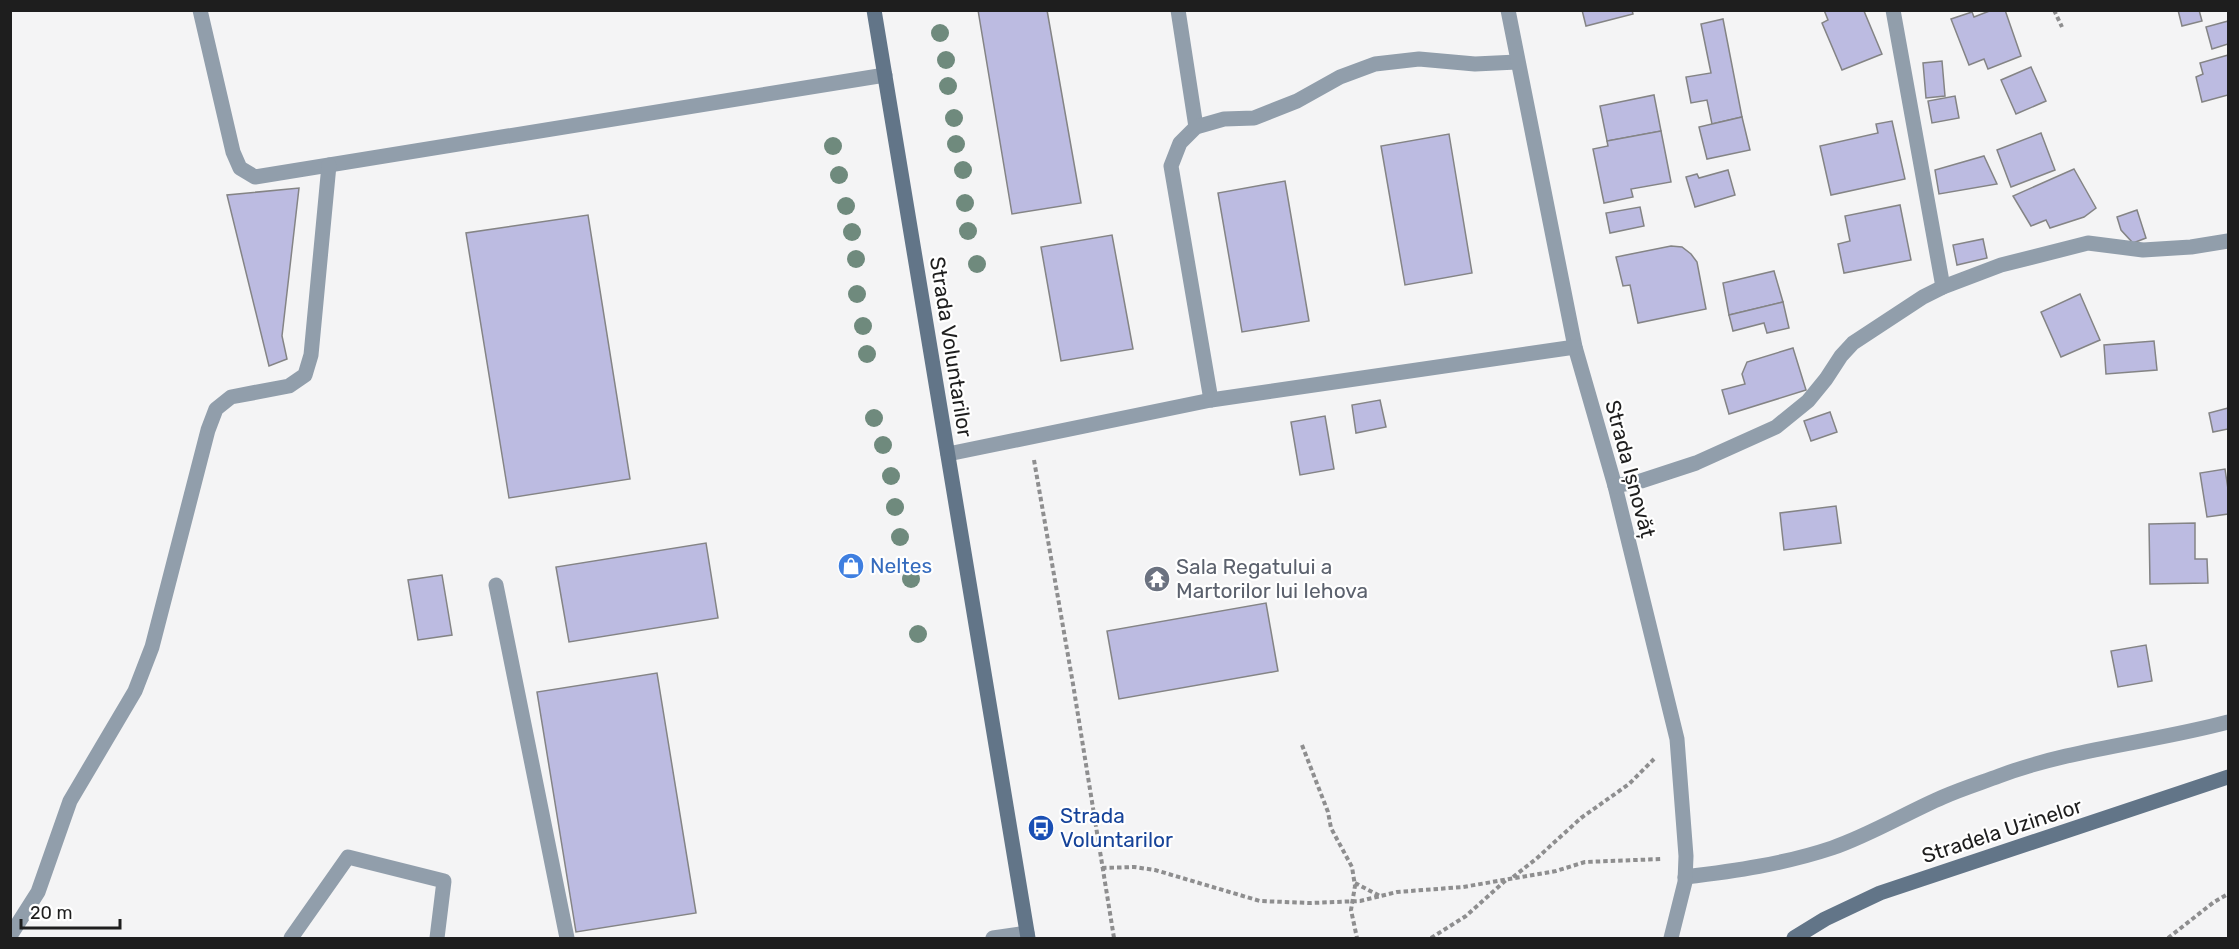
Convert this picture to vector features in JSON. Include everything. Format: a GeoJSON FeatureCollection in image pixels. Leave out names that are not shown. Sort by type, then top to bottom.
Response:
{"type":"FeatureCollection","features":[{"type":"Feature","properties":{"kind":"main road","name":"Strada Voluntarilor"},"geometry":{"type":"LineString","coordinates":[[874,10],[1028,936]]}},
{"type":"Feature","properties":{"kind":"main road","name":"Stradela Uzinelor"},"geometry":{"type":"LineString","coordinates":[[1794,939],[1825,919],[1880,893],[2229,777]]}},
{"type":"Feature","properties":{"kind":"street"},"geometry":{"type":"LineString","coordinates":[[200,10],[233,152],[240,168],[255,177],[885,75]]}},
{"type":"Feature","properties":{"kind":"street"},"geometry":{"type":"LineString","coordinates":[[1178,10],[1196,127]]}},
{"type":"Feature","properties":{"kind":"street","name":"Strada Ișnovăț"},"geometry":{"type":"LineString","coordinates":[[1508,10],[1575,347],[1615,486],[1677,739],[1686,856],[1685,877],[1671,939]]}},
{"type":"Feature","properties":{"kind":"street"},"geometry":{"type":"LineString","coordinates":[[1893,10],[1943,286]]}},
{"type":"Feature","properties":{"kind":"street"},"geometry":{"type":"LineString","coordinates":[[1211,400],[1171,166],[1180,143],[1196,127],[1224,120],[1254,118],[1297,101],[1340,77],[1375,64],[1419,59],[1475,63],[1517,62]]}},
{"type":"Feature","properties":{"kind":"street"},"geometry":{"type":"LineString","coordinates":[[10,936],[38,891],[70,801],[135,692],[152,647],[208,430],[216,409],[231,397],[289,386],[305,375],[311,355],[329,165]]}},
{"type":"Feature","properties":{"kind":"street"},"geometry":{"type":"LineString","coordinates":[[1615,486],[1641,481],[1696,463],[1776,427],[1808,401],[1853,343],[1943,286],[2001,265],[2088,243],[2143,250],[2191,247],[2229,241]]}},
{"type":"Feature","properties":{"kind":"street"},"geometry":{"type":"LineString","coordinates":[[948,454],[1211,400],[1575,347]]}},
{"type":"Feature","properties":{"kind":"street"},"geometry":{"type":"LineString","coordinates":[[496,585],[567,939]]}},
{"type":"Feature","properties":{"kind":"street"},"geometry":{"type":"LineString","coordinates":[[1685,877],[1788,861],[1833,848],[1946,796],[1999,776],[2092,751],[2229,722]]}},
{"type":"Feature","properties":{"kind":"street"},"geometry":{"type":"LineString","coordinates":[[291,939],[348,857],[444,881],[437,939]]}},
{"type":"Feature","properties":{"kind":"street"},"geometry":{"type":"LineString","coordinates":[[993,939],[1028,936]]}},
{"type":"Feature","properties":{"kind":"path"},"geometry":{"type":"LineString","coordinates":[[2054,10],[2062,27]]}},
{"type":"Feature","properties":{"kind":"path"},"geometry":{"type":"LineString","coordinates":[[1029,437],[1073,684],[1114,938]]}},
{"type":"Feature","properties":{"kind":"path"},"geometry":{"type":"LineString","coordinates":[[1431,939],[1466,916],[1536,859],[1581,818],[1629,783],[1677,739]]}},
{"type":"Feature","properties":{"kind":"path"},"geometry":{"type":"LineString","coordinates":[[1302,745],[1328,812],[1331,828],[1350,859],[1354,883],[1351,910],[1357,939]]}},
{"type":"Feature","properties":{"kind":"path"},"geometry":{"type":"LineString","coordinates":[[1102,868],[1134,867],[1155,870],[1260,901],[1352,901],[1397,892],[1463,887],[1556,871],[1585,862],[1686,856]]}},
{"type":"Feature","properties":{"kind":"path"},"geometry":{"type":"LineString","coordinates":[[1354,883],[1380,896]]}},
{"type":"Feature","properties":{"kind":"path"},"geometry":{"type":"LineString","coordinates":[[2168,939],[2214,902],[2229,894]]}},
{"type":"Feature","properties":{"kind":"building"},"geometry":{"type":"Polygon","coordinates":[[[978,10],[1047,10],[1081,203],[1012,214],[978,10]]]}},
{"type":"Feature","properties":{"kind":"building"},"geometry":{"type":"Polygon","coordinates":[[[1582,10],[1632,10],[1633,14],[1586,26],[1582,10]]]}},
{"type":"Feature","properties":{"kind":"building"},"geometry":{"type":"Polygon","coordinates":[[[1824,10],[1866,10],[1864,11],[1882,54],[1842,70],[1822,23],[1828,20],[1824,10]]]}},
{"type":"Feature","properties":{"kind":"building"},"geometry":{"type":"Polygon","coordinates":[[[1992,10],[2005,10],[2021,56],[1988,69],[1984,59],[1969,65],[1951,19],[1972,12],[1974,17],[1992,10]]]}},
{"type":"Feature","properties":{"kind":"building"},"geometry":{"type":"Polygon","coordinates":[[[2178,10],[2199,10],[2202,21],[2182,26],[2178,10]]]}},
{"type":"Feature","properties":{"kind":"building"},"geometry":{"type":"Polygon","coordinates":[[[1723,19],[1742,117],[1712,124],[1707,100],[1691,103],[1686,77],[1711,73],[1701,24],[1723,19]]]}},
{"type":"Feature","properties":{"kind":"building"},"geometry":{"type":"Polygon","coordinates":[[[2228,21],[2228,44],[2212,49],[2206,27],[2228,21]]]}},
{"type":"Feature","properties":{"kind":"building"},"geometry":{"type":"Polygon","coordinates":[[[2228,55],[2228,95],[2202,102],[2196,77],[2203,74],[2200,63],[2228,55]]]}},
{"type":"Feature","properties":{"kind":"building"},"geometry":{"type":"Polygon","coordinates":[[[1942,61],[1945,96],[1926,98],[1923,63],[1942,61]]]}},
{"type":"Feature","properties":{"kind":"building"},"geometry":{"type":"Polygon","coordinates":[[[2031,67],[2046,101],[2016,114],[2001,80],[2031,67]]]}},
{"type":"Feature","properties":{"kind":"building"},"geometry":{"type":"Polygon","coordinates":[[[1654,95],[1661,131],[1607,141],[1600,106],[1654,95]]]}},
{"type":"Feature","properties":{"kind":"building"},"geometry":{"type":"Polygon","coordinates":[[[1955,96],[1959,118],[1932,123],[1928,101],[1955,96]]]}},
{"type":"Feature","properties":{"kind":"building"},"geometry":{"type":"Polygon","coordinates":[[[1742,117],[1750,150],[1707,159],[1699,127],[1742,117]]]}},
{"type":"Feature","properties":{"kind":"building"},"geometry":{"type":"Polygon","coordinates":[[[1892,121],[1905,179],[1831,195],[1820,146],[1878,133],[1876,124],[1892,121]]]}},
{"type":"Feature","properties":{"kind":"building"},"geometry":{"type":"Polygon","coordinates":[[[1661,131],[1671,182],[1631,189],[1633,197],[1604,203],[1593,149],[1608,146],[1607,141],[1661,131]]]}},
{"type":"Feature","properties":{"kind":"building"},"geometry":{"type":"Polygon","coordinates":[[[2041,133],[2055,170],[2011,187],[1997,150],[2041,133]]]}},
{"type":"Feature","properties":{"kind":"building"},"geometry":{"type":"Polygon","coordinates":[[[1449,134],[1472,273],[1405,285],[1381,146],[1449,134]]]}},
{"type":"Feature","properties":{"kind":"building"},"geometry":{"type":"Polygon","coordinates":[[[1984,156],[1997,184],[1939,194],[1935,170],[1984,156]]]}},
{"type":"Feature","properties":{"kind":"building"},"geometry":{"type":"Polygon","coordinates":[[[2074,169],[2096,208],[2084,217],[2050,228],[2046,220],[2031,226],[2013,196],[2074,169]]]}},
{"type":"Feature","properties":{"kind":"building"},"geometry":{"type":"Polygon","coordinates":[[[1728,170],[1735,195],[1695,207],[1686,177],[1697,174],[1699,178],[1728,170]]]}},
{"type":"Feature","properties":{"kind":"building"},"geometry":{"type":"Polygon","coordinates":[[[1285,181],[1309,321],[1242,332],[1218,193],[1285,181]]]}},
{"type":"Feature","properties":{"kind":"building"},"geometry":{"type":"Polygon","coordinates":[[[299,188],[282,336],[287,359],[269,366],[227,195],[299,188]]]}},
{"type":"Feature","properties":{"kind":"building"},"geometry":{"type":"Polygon","coordinates":[[[1900,205],[1911,260],[1844,273],[1838,244],[1850,241],[1845,216],[1900,205]]]}},
{"type":"Feature","properties":{"kind":"building"},"geometry":{"type":"Polygon","coordinates":[[[1640,207],[1644,226],[1610,233],[1606,213],[1640,207]]]}},
{"type":"Feature","properties":{"kind":"building"},"geometry":{"type":"Polygon","coordinates":[[[2137,210],[2146,238],[2133,243],[2121,230],[2117,217],[2137,210]]]}},
{"type":"Feature","properties":{"kind":"building"},"geometry":{"type":"Polygon","coordinates":[[[588,215],[630,479],[509,498],[466,233],[588,215]]]}},
{"type":"Feature","properties":{"kind":"building"},"geometry":{"type":"Polygon","coordinates":[[[1112,235],[1133,349],[1061,361],[1041,247],[1112,235]]]}},
{"type":"Feature","properties":{"kind":"building"},"geometry":{"type":"Polygon","coordinates":[[[1983,239],[1987,258],[1957,265],[1953,245],[1983,239]]]}},
{"type":"Feature","properties":{"kind":"building"},"geometry":{"type":"Polygon","coordinates":[[[1671,246],[1682,247],[1697,262],[1706,309],[1638,323],[1630,285],[1623,286],[1616,257],[1671,246]]]}},
{"type":"Feature","properties":{"kind":"building"},"geometry":{"type":"Polygon","coordinates":[[[1774,271],[1783,302],[1729,315],[1723,283],[1774,271]]]}},
{"type":"Feature","properties":{"kind":"building"},"geometry":{"type":"Polygon","coordinates":[[[2080,294],[2100,340],[2061,357],[2041,312],[2080,294]]]}},
{"type":"Feature","properties":{"kind":"building"},"geometry":{"type":"Polygon","coordinates":[[[1783,302],[1789,328],[1767,333],[1764,323],[1733,331],[1729,315],[1783,302]]]}},
{"type":"Feature","properties":{"kind":"building"},"geometry":{"type":"Polygon","coordinates":[[[2154,341],[2157,370],[2106,374],[2104,345],[2154,341]]]}},
{"type":"Feature","properties":{"kind":"building"},"geometry":{"type":"Polygon","coordinates":[[[1793,348],[1806,390],[1729,414],[1722,390],[1745,384],[1742,374],[1747,362],[1793,348]]]}},
{"type":"Feature","properties":{"kind":"building"},"geometry":{"type":"Polygon","coordinates":[[[1380,400],[1386,427],[1356,433],[1352,405],[1380,400]]]}},
{"type":"Feature","properties":{"kind":"building"},"geometry":{"type":"Polygon","coordinates":[[[2228,408],[2228,429],[2213,432],[2209,413],[2228,408]]]}},
{"type":"Feature","properties":{"kind":"building"},"geometry":{"type":"Polygon","coordinates":[[[1830,412],[1837,432],[1811,441],[1804,421],[1830,412]]]}},
{"type":"Feature","properties":{"kind":"building"},"geometry":{"type":"Polygon","coordinates":[[[1325,416],[1334,469],[1300,475],[1291,422],[1325,416]]]}},
{"type":"Feature","properties":{"kind":"building"},"geometry":{"type":"Polygon","coordinates":[[[2225,469],[2228,514],[2207,517],[2200,473],[2225,469]]]}},
{"type":"Feature","properties":{"kind":"building"},"geometry":{"type":"Polygon","coordinates":[[[1836,506],[1841,543],[1784,550],[1780,513],[1836,506]]]}},
{"type":"Feature","properties":{"kind":"building"},"geometry":{"type":"Polygon","coordinates":[[[2195,523],[2195,559],[2207,559],[2208,583],[2150,584],[2149,524],[2195,523]]]}},
{"type":"Feature","properties":{"kind":"building"},"geometry":{"type":"Polygon","coordinates":[[[706,543],[718,618],[569,642],[556,567],[706,543]]]}},
{"type":"Feature","properties":{"kind":"building"},"geometry":{"type":"Polygon","coordinates":[[[442,575],[452,635],[418,640],[408,580],[442,575]]]}},
{"type":"Feature","properties":{"kind":"building"},"geometry":{"type":"Polygon","coordinates":[[[1266,603],[1278,671],[1119,699],[1107,631],[1266,603]]]}},
{"type":"Feature","properties":{"kind":"building"},"geometry":{"type":"Polygon","coordinates":[[[2146,645],[2152,681],[2118,687],[2111,651],[2146,645]]]}},
{"type":"Feature","properties":{"kind":"building"},"geometry":{"type":"Polygon","coordinates":[[[657,673],[696,913],[576,932],[537,692],[657,673]]]}},
{"type":"Feature","properties":{"kind":"place","name":"Neltes"},"geometry":{"type":"Point","coordinates":[851,566]}},
{"type":"Feature","properties":{"kind":"place","name":"Sala Regatului a Martorilor lui Iehova"},"geometry":{"type":"Point","coordinates":[1157,579]}},
{"type":"Feature","properties":{"kind":"place","name":"Strada Voluntarilor"},"geometry":{"type":"Point","coordinates":[1041,828]}}]}
